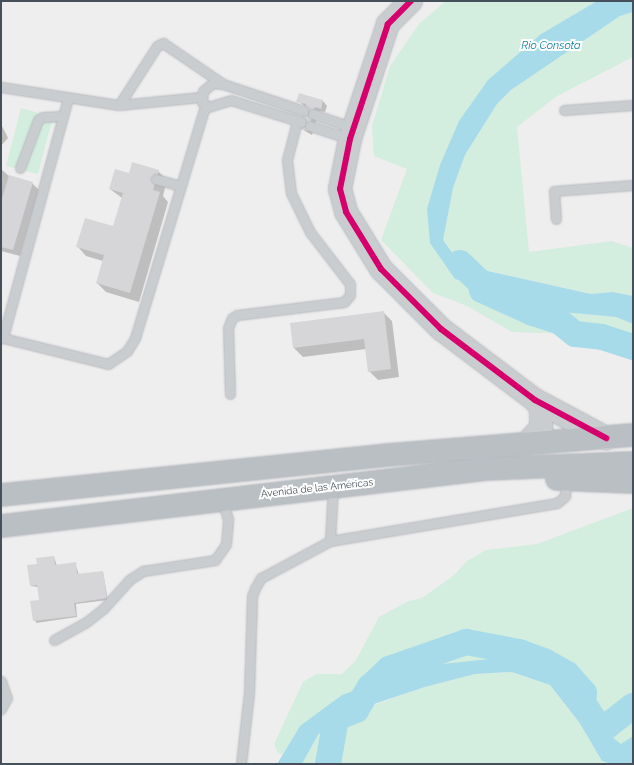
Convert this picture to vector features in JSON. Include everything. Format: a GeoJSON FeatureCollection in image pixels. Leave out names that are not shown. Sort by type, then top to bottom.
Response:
{"type":"FeatureCollection","features":[{"type":"Feature","properties":{"kind":"highway"},"geometry":{"type":"LineString","coordinates":[[1,495],[527,443],[633,435]]}},
{"type":"Feature","properties":{"kind":"highway","name":"Avenida de las Américas"},"geometry":{"type":"LineString","coordinates":[[1,526],[221,498],[484,469],[633,463]]}},
{"type":"Feature","properties":{"kind":"highway"},"geometry":{"type":"LineString","coordinates":[[484,469],[566,480],[633,482]]}},
{"type":"Feature","properties":{"kind":"street"},"geometry":{"type":"LineString","coordinates":[[411,1],[388,24],[352,133],[341,176],[342,201],[348,218],[381,269],[441,329],[535,400],[606,438]]}},
{"type":"Feature","properties":{"kind":"street"},"geometry":{"type":"LineString","coordinates":[[527,443],[541,428],[542,413],[535,400]]}},
{"type":"Feature","properties":{"kind":"lane"},"geometry":{"type":"LineString","coordinates":[[119,105],[157,46],[163,43],[223,84],[304,111]]}},
{"type":"Feature","properties":{"kind":"lane"},"geometry":{"type":"LineString","coordinates":[[68,98],[3,338],[108,364],[119,359],[135,338],[203,102],[209,85],[223,84]]}},
{"type":"Feature","properties":{"kind":"lane"},"geometry":{"type":"LineString","coordinates":[[1,87],[119,105],[203,102],[213,106],[231,100],[299,122],[287,160],[291,193],[310,232],[350,284],[350,295],[344,302],[237,315],[232,318],[228,328],[230,394]]}},
{"type":"Feature","properties":{"kind":"lane"},"geometry":{"type":"LineString","coordinates":[[564,110],[633,105]]}},
{"type":"Feature","properties":{"kind":"lane"},"geometry":{"type":"LineString","coordinates":[[313,114],[352,133]]}},
{"type":"Feature","properties":{"kind":"lane"},"geometry":{"type":"LineString","coordinates":[[20,168],[38,120],[43,117],[63,116]]}},
{"type":"Feature","properties":{"kind":"lane"},"geometry":{"type":"LineString","coordinates":[[310,126],[352,133]]}},
{"type":"Feature","properties":{"kind":"lane"},"geometry":{"type":"LineString","coordinates":[[156,179],[180,186]]}},
{"type":"Feature","properties":{"kind":"lane"},"geometry":{"type":"LineString","coordinates":[[556,219],[554,190],[633,184]]}},
{"type":"Feature","properties":{"kind":"lane"},"geometry":{"type":"LineString","coordinates":[[241,764],[249,693],[252,596],[261,578],[330,541],[557,503],[565,496],[566,480]]}},
{"type":"Feature","properties":{"kind":"lane"},"geometry":{"type":"LineString","coordinates":[[330,541],[333,486]]}},
{"type":"Feature","properties":{"kind":"lane"},"geometry":{"type":"LineString","coordinates":[[54,640],[85,623],[104,608],[129,580],[142,571],[215,560],[226,544],[228,519],[221,498]]}},
{"type":"Feature","properties":{"kind":"lane"},"geometry":{"type":"LineString","coordinates":[[1,680],[7,698],[1,710]]}},
{"type":"Feature","properties":{"kind":"green space"},"geometry":{"type":"Polygon","coordinates":[[[446,1],[597,1],[541,34],[427,210],[455,279],[536,307],[562,312],[616,317],[633,324],[633,348],[620,341],[575,334],[512,332],[467,306],[433,293],[381,240],[407,169],[374,156],[372,126],[390,66],[419,24],[446,1]]]}},
{"type":"Feature","properties":{"kind":"green space"},"geometry":{"type":"Polygon","coordinates":[[[633,12],[633,57],[557,96],[517,127],[529,252],[612,241],[633,248],[633,296],[613,292],[591,294],[461,265],[442,240],[453,188],[465,155],[497,104],[511,90],[620,16],[633,12]]]}},
{"type":"Feature","properties":{"kind":"green space"},"geometry":{"type":"Polygon","coordinates":[[[21,108],[53,117],[38,174],[6,166],[21,108]]]}},
{"type":"Feature","properties":{"kind":"green space"},"geometry":{"type":"Polygon","coordinates":[[[633,508],[633,736],[621,745],[598,726],[584,693],[508,657],[300,726],[283,754],[278,753],[274,744],[303,682],[316,674],[342,674],[356,660],[379,617],[409,601],[422,598],[453,576],[467,561],[486,550],[537,544],[633,508]]]}},
{"type":"Feature","properties":{"kind":"green space"},"geometry":{"type":"Polygon","coordinates":[[[512,672],[550,685],[579,722],[602,761],[611,764],[302,764],[318,735],[336,718],[425,687],[475,674],[512,672]]]}},
{"type":"Feature","properties":{"kind":"water","name":"Rio Consota"},"geometry":{"type":"Polygon","coordinates":[[[597,1],[633,1],[633,12],[620,16],[511,90],[497,104],[465,155],[453,188],[443,240],[461,265],[591,294],[613,292],[633,296],[633,324],[616,317],[562,312],[536,307],[455,279],[430,243],[427,209],[440,165],[459,121],[488,80],[541,34],[597,1]]]}},
{"type":"Feature","properties":{"kind":"water"},"geometry":{"type":"Polygon","coordinates":[[[508,657],[544,661],[567,674],[584,693],[598,726],[621,744],[633,736],[633,764],[611,764],[602,761],[579,722],[550,685],[512,672],[475,674],[425,687],[356,710],[336,718],[318,735],[302,764],[277,764],[300,726],[342,695],[424,666],[508,657]]]}},
{"type":"Feature","properties":{"kind":"building"},"geometry":{"type":"Polygon","coordinates":[[[299,93],[323,100],[321,109],[315,107],[308,131],[299,129],[306,104],[296,102],[299,93]]]}},
{"type":"Feature","properties":{"kind":"building"},"geometry":{"type":"Polygon","coordinates":[[[132,162],[159,170],[153,190],[160,192],[130,293],[96,283],[104,255],[76,247],[85,218],[113,226],[123,193],[109,189],[115,169],[129,173],[132,162]]]}},
{"type":"Feature","properties":{"kind":"building"},"geometry":{"type":"Polygon","coordinates":[[[9,175],[33,182],[13,250],[1,247],[1,202],[9,175]]]}},
{"type":"Feature","properties":{"kind":"building"},"geometry":{"type":"Polygon","coordinates":[[[384,311],[391,369],[368,372],[364,339],[293,348],[290,323],[384,311]]]}},
{"type":"Feature","properties":{"kind":"building"},"geometry":{"type":"Polygon","coordinates":[[[54,556],[55,565],[76,562],[77,574],[103,571],[107,598],[74,603],[76,616],[33,621],[30,601],[39,600],[37,585],[30,586],[27,565],[37,564],[36,558],[54,556]]]}},
{"type":"Feature","properties":{"kind":"waterway"},"geometry":{"type":"LineString","coordinates":[[460,263],[480,282],[482,290],[533,313],[560,322],[575,334],[602,337],[633,347]]}},
{"type":"Feature","properties":{"kind":"waterway"},"geometry":{"type":"LineString","coordinates":[[328,764],[336,718],[356,710],[370,687],[389,669],[466,642],[519,652],[544,661],[567,674],[584,693],[583,703],[598,726],[607,726],[633,706]]}},
{"type":"Feature","properties":{"kind":"cycle path"},"geometry":{"type":"LineString","coordinates":[[411,1],[388,24],[350,139],[340,189],[346,212],[381,269],[441,329],[535,400],[606,438]]}}]}
